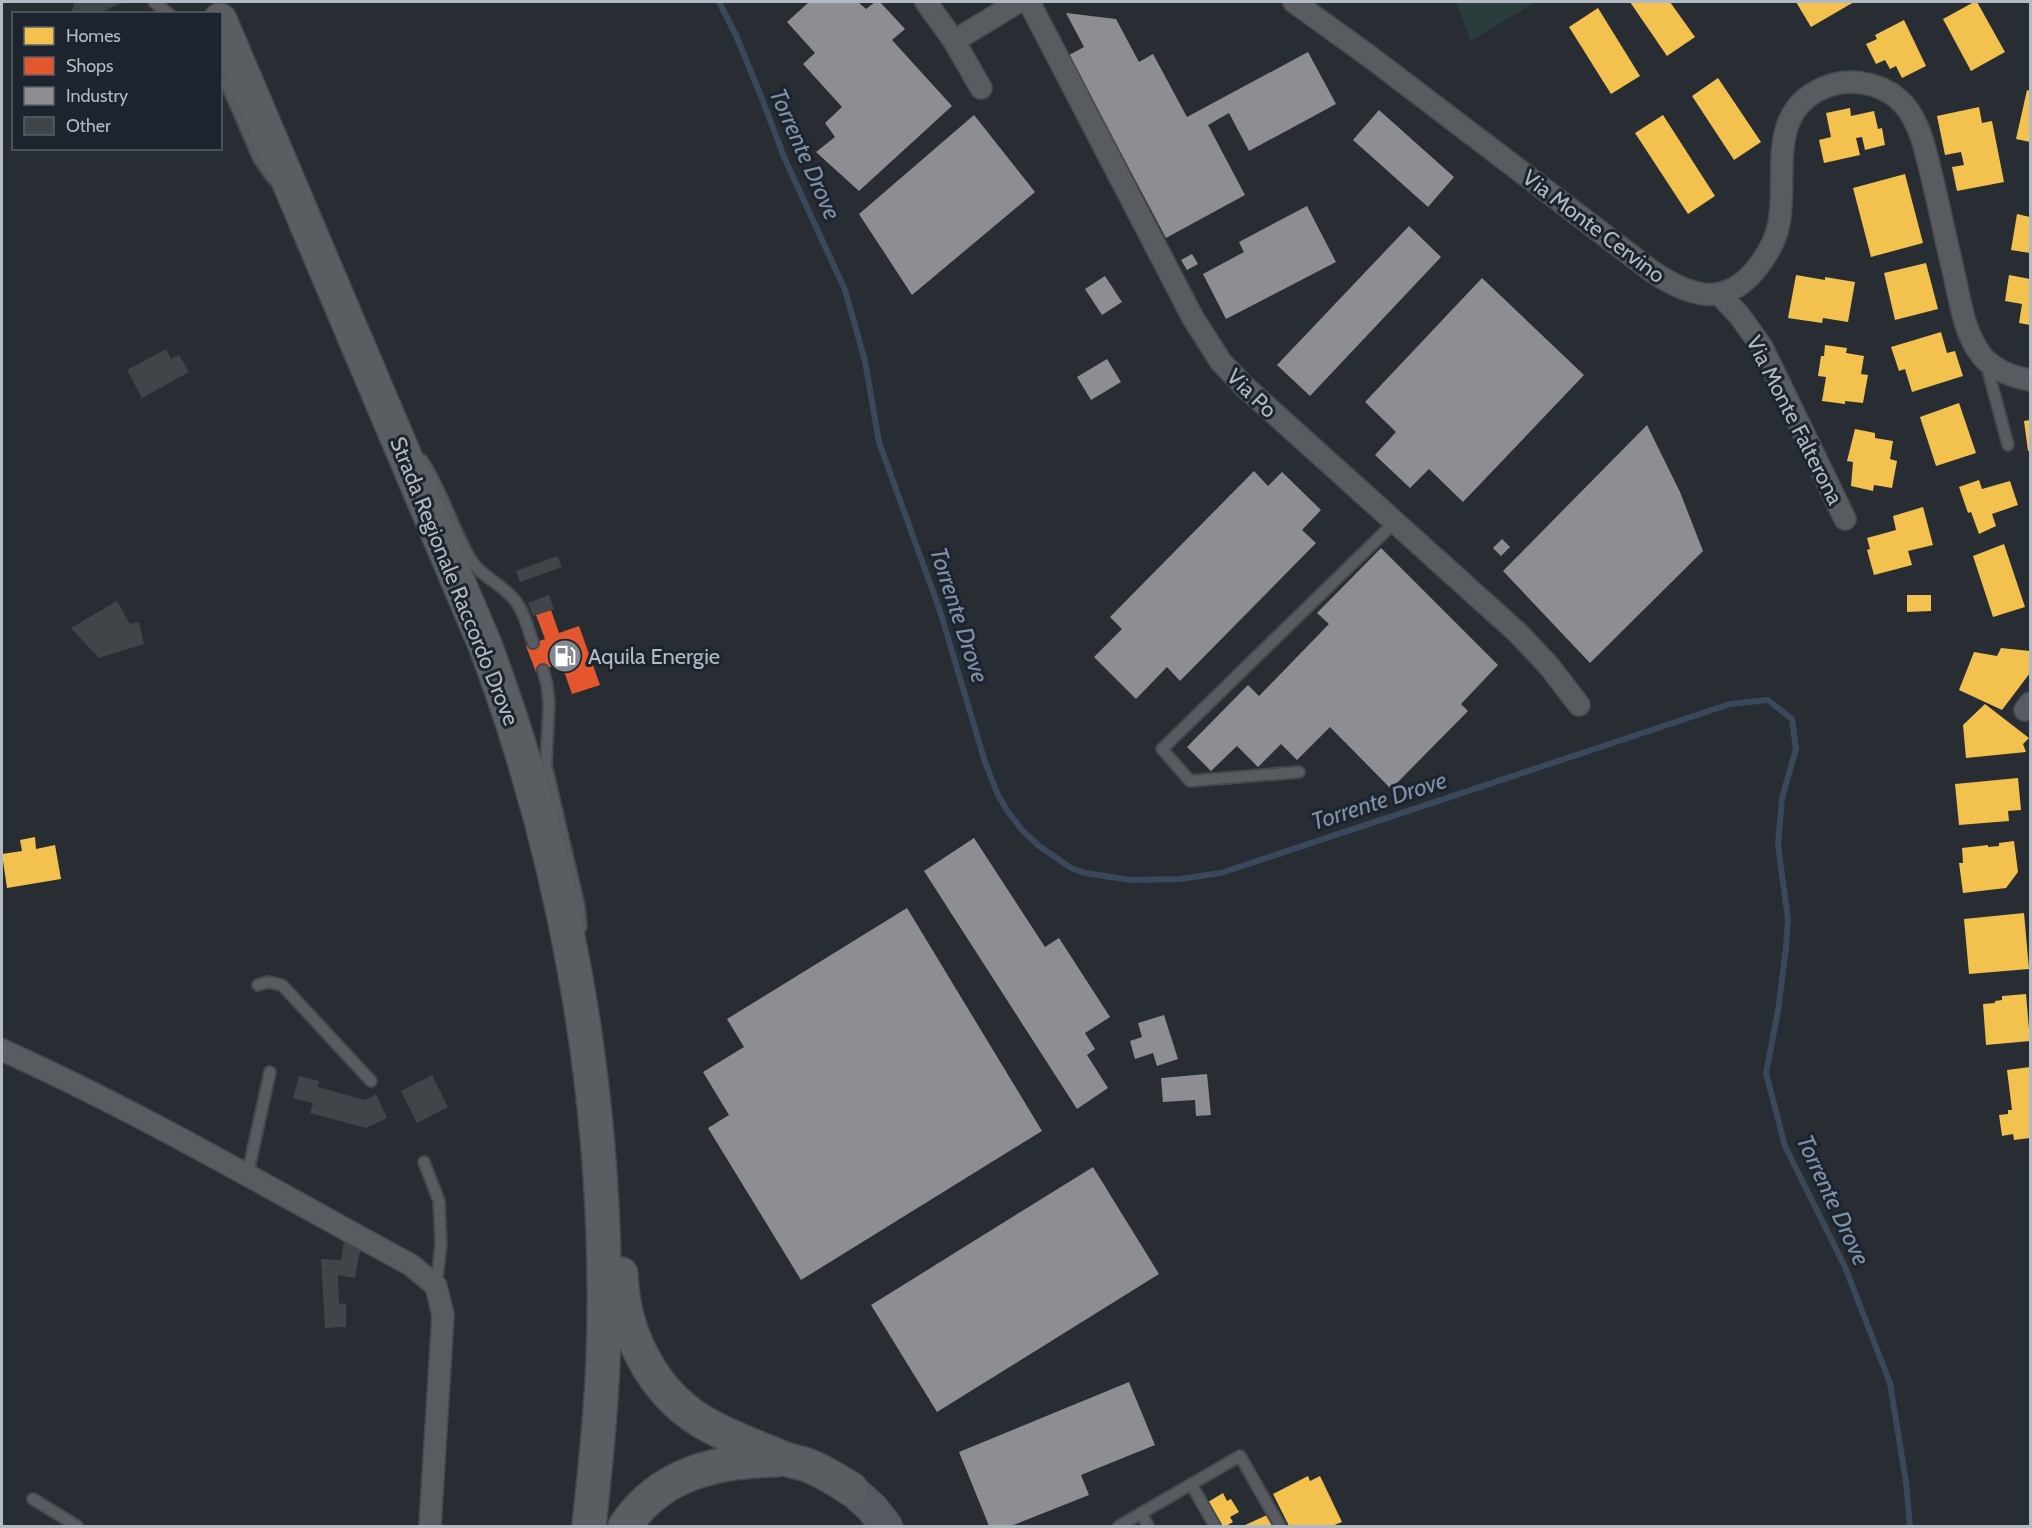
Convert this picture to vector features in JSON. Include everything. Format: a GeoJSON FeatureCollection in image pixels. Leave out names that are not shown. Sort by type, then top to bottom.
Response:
{"type":"FeatureCollection","features":[{"type":"Feature","properties":{"kind":"main road","name":"Strada Regionale Raccordo Drove"},"geometry":{"type":"LineString","coordinates":[[222,25],[459,581],[503,694],[535,800],[558,896],[579,954],[602,1224],[604,1329],[589,1527]]}},
{"type":"Feature","properties":{"kind":"main road"},"geometry":{"type":"LineString","coordinates":[[588,1064],[610,1117],[623,1295],[628,1323],[639,1350],[662,1387],[689,1413],[717,1430],[824,1473],[851,1489]]}},
{"type":"Feature","properties":{"kind":"main road"},"geometry":{"type":"LineString","coordinates":[[572,1527],[583,1455],[600,1401]]}},
{"type":"Feature","properties":{"kind":"main road"},"geometry":{"type":"LineString","coordinates":[[625,1527],[637,1512],[660,1491],[695,1471],[736,1461],[787,1460]]}},
{"type":"Feature","properties":{"kind":"street"},"geometry":{"type":"LineString","coordinates":[[926,2],[954,41],[981,88]]}},
{"type":"Feature","properties":{"kind":"street"},"geometry":{"type":"LineString","coordinates":[[954,41],[1018,2]]}},
{"type":"Feature","properties":{"kind":"street","name":"Via Po"},"geometry":{"type":"LineString","coordinates":[[1029,2],[1211,349],[1245,387],[1531,646],[1579,705]]}},
{"type":"Feature","properties":{"kind":"street","name":"Via Monte Cervino"},"geometry":{"type":"LineString","coordinates":[[1294,2],[1369,56],[1653,272],[1673,285],[1694,293],[1720,295]]}},
{"type":"Feature","properties":{"kind":"street"},"geometry":{"type":"LineString","coordinates":[[1720,295],[1733,290],[1750,276],[1766,257],[1774,240],[1781,208],[1784,141],[1793,112],[1810,95],[1828,86],[1846,82],[1866,83],[1898,98],[1915,120],[1925,150],[1964,314],[1974,343],[1986,359],[2006,373],[2031,380]]}},
{"type":"Feature","properties":{"kind":"street","name":"Via Monte Falterona"},"geometry":{"type":"LineString","coordinates":[[1720,295],[1739,315],[1762,347],[1845,519]]}},
{"type":"Feature","properties":{"kind":"street"},"geometry":{"type":"LineString","coordinates":[[2,1050],[177,1138],[411,1265],[436,1286],[443,1315],[430,1527]]}},
{"type":"Feature","properties":{"kind":"street"},"geometry":{"type":"LineString","coordinates":[[851,1489],[872,1508],[886,1527]]}},
{"type":"Feature","properties":{"kind":"lane"},"geometry":{"type":"LineString","coordinates":[[154,2],[166,12]]}},
{"type":"Feature","properties":{"kind":"lane"},"geometry":{"type":"LineString","coordinates":[[222,74],[259,159],[278,186],[301,207]]}},
{"type":"Feature","properties":{"kind":"lane"},"geometry":{"type":"LineString","coordinates":[[1986,359],[2008,445]]}},
{"type":"Feature","properties":{"kind":"lane"},"geometry":{"type":"LineString","coordinates":[[398,438],[416,453],[432,477],[476,567],[516,601],[534,643]]}},
{"type":"Feature","properties":{"kind":"lane"},"geometry":{"type":"LineString","coordinates":[[1299,772],[1190,781],[1162,748],[1395,522]]}},
{"type":"Feature","properties":{"kind":"lane"},"geometry":{"type":"LineString","coordinates":[[543,670],[549,704],[546,765],[579,906],[579,954]]}},
{"type":"Feature","properties":{"kind":"lane"},"geometry":{"type":"LineString","coordinates":[[258,985],[268,982],[282,985],[371,1081]]}},
{"type":"Feature","properties":{"kind":"lane"},"geometry":{"type":"LineString","coordinates":[[247,1177],[270,1072]]}},
{"type":"Feature","properties":{"kind":"lane"},"geometry":{"type":"LineString","coordinates":[[424,1162],[439,1201],[441,1244],[436,1286]]}},
{"type":"Feature","properties":{"kind":"lane"},"geometry":{"type":"LineString","coordinates":[[1119,1527],[1240,1456],[1280,1527]]}},
{"type":"Feature","properties":{"kind":"lane"},"geometry":{"type":"LineString","coordinates":[[1191,1484],[1215,1527]]}},
{"type":"Feature","properties":{"kind":"lane"},"geometry":{"type":"LineString","coordinates":[[33,1498],[77,1527]]}},
{"type":"Feature","properties":{"kind":"lane"},"geometry":{"type":"LineString","coordinates":[[1141,1513],[1148,1527]]}},
{"type":"Feature","properties":{"kind":"shaded area"},"geometry":{"type":"Polygon","coordinates":[[[1456,2],[1535,2],[1471,41],[1456,2]]]}},
{"type":"Feature","properties":{"kind":"building: Homes"},"geometry":{"type":"Polygon","coordinates":[[[1630,2],[1670,2],[1695,37],[1667,56],[1630,2]]]}},
{"type":"Feature","properties":{"kind":"building: Homes"},"geometry":{"type":"Polygon","coordinates":[[[1796,2],[1854,2],[1811,27],[1796,2]]]}},
{"type":"Feature","properties":{"kind":"building: Homes"},"geometry":{"type":"Polygon","coordinates":[[[1977,2],[2005,52],[1971,71],[1943,19],[1977,2]]]}},
{"type":"Feature","properties":{"kind":"building: Homes"},"geometry":{"type":"Polygon","coordinates":[[[1598,8],[1640,76],[1611,94],[1569,27],[1598,8]]]}},
{"type":"Feature","properties":{"kind":"building: Homes"},"geometry":{"type":"Polygon","coordinates":[[[1904,20],[1926,66],[1902,78],[1896,66],[1890,69],[1885,60],[1876,64],[1866,44],[1877,39],[1875,35],[1904,20]]]}},
{"type":"Feature","properties":{"kind":"building: Homes"},"geometry":{"type":"Polygon","coordinates":[[[1718,78],[1761,142],[1734,160],[1692,96],[1718,78]]]}},
{"type":"Feature","properties":{"kind":"building: Homes"},"geometry":{"type":"Polygon","coordinates":[[[2027,90],[2030,91],[2030,142],[2016,139],[2027,90]]]}},
{"type":"Feature","properties":{"kind":"building: Homes"},"geometry":{"type":"Polygon","coordinates":[[[1979,107],[1982,123],[1992,121],[2004,182],[1957,191],[1952,167],[1964,165],[1961,152],[1945,155],[1937,116],[1979,107]]]}},
{"type":"Feature","properties":{"kind":"building: Homes"},"geometry":{"type":"Polygon","coordinates":[[[1850,108],[1851,116],[1874,111],[1878,129],[1882,128],[1885,145],[1865,150],[1862,137],[1856,138],[1860,155],[1824,163],[1819,140],[1831,137],[1826,113],[1850,108]]]}},
{"type":"Feature","properties":{"kind":"building: Homes"},"geometry":{"type":"Polygon","coordinates":[[[1663,115],[1715,196],[1688,214],[1635,133],[1663,115]]]}},
{"type":"Feature","properties":{"kind":"building: Homes"},"geometry":{"type":"Polygon","coordinates":[[[1905,174],[1923,243],[1871,257],[1853,188],[1905,174]]]}},
{"type":"Feature","properties":{"kind":"building: Homes"},"geometry":{"type":"Polygon","coordinates":[[[2017,214],[2030,217],[2030,253],[2011,250],[2017,214]]]}},
{"type":"Feature","properties":{"kind":"building: Homes"},"geometry":{"type":"Polygon","coordinates":[[[1926,263],[1938,309],[1895,320],[1884,273],[1926,263]]]}},
{"type":"Feature","properties":{"kind":"building: Homes"},"geometry":{"type":"Polygon","coordinates":[[[1796,275],[1855,282],[1848,322],[1823,318],[1822,323],[1788,318],[1796,275]]]}},
{"type":"Feature","properties":{"kind":"building: Homes"},"geometry":{"type":"Polygon","coordinates":[[[2009,275],[2030,279],[2030,325],[2019,323],[2022,304],[2005,301],[2009,275]]]}},
{"type":"Feature","properties":{"kind":"building: Homes"},"geometry":{"type":"Polygon","coordinates":[[[1941,332],[1947,353],[1955,351],[1963,376],[1912,392],[1905,369],[1899,371],[1891,347],[1941,332]]]}},
{"type":"Feature","properties":{"kind":"building: Homes"},"geometry":{"type":"Polygon","coordinates":[[[1825,345],[1847,348],[1846,353],[1864,356],[1861,374],[1868,375],[1863,403],[1845,401],[1845,404],[1822,401],[1826,377],[1818,376],[1825,345]]]}},
{"type":"Feature","properties":{"kind":"building: Homes"},"geometry":{"type":"Polygon","coordinates":[[[1959,403],[1976,453],[1936,466],[1920,417],[1959,403]]]}},
{"type":"Feature","properties":{"kind":"building: Homes"},"geometry":{"type":"Polygon","coordinates":[[[2030,420],[2030,451],[2028,451],[2024,421],[2030,420]]]}},
{"type":"Feature","properties":{"kind":"building: Homes"},"geometry":{"type":"Polygon","coordinates":[[[1855,429],[1875,433],[1875,438],[1893,441],[1890,459],[1897,461],[1892,488],[1874,485],[1873,491],[1851,486],[1853,462],[1847,461],[1855,429]]]}},
{"type":"Feature","properties":{"kind":"building: Homes"},"geometry":{"type":"Polygon","coordinates":[[[1979,480],[1982,489],[2010,481],[2018,505],[1992,514],[1996,526],[1979,534],[1971,512],[1968,513],[1959,487],[1979,480]]]}},
{"type":"Feature","properties":{"kind":"building: Homes"},"geometry":{"type":"Polygon","coordinates":[[[1923,507],[1933,545],[1908,551],[1912,565],[1874,575],[1867,550],[1870,549],[1867,538],[1896,530],[1893,516],[1923,507]]]}},
{"type":"Feature","properties":{"kind":"building: Homes"},"geometry":{"type":"Polygon","coordinates":[[[2004,544],[2025,607],[1993,617],[1973,556],[2004,544]]]}},
{"type":"Feature","properties":{"kind":"building: Homes"},"geometry":{"type":"Polygon","coordinates":[[[1907,595],[1931,595],[1931,611],[1907,612],[1907,595]]]}},
{"type":"Feature","properties":{"kind":"building: Homes"},"geometry":{"type":"Polygon","coordinates":[[[2001,648],[2030,651],[2030,673],[2002,710],[1959,690],[1974,652],[1997,656],[2001,648]]]}},
{"type":"Feature","properties":{"kind":"building: Homes"},"geometry":{"type":"Polygon","coordinates":[[[1985,704],[2029,738],[2023,744],[2026,752],[1966,758],[1963,725],[1985,704]]]}},
{"type":"Feature","properties":{"kind":"building: Homes"},"geometry":{"type":"Polygon","coordinates":[[[2018,778],[2021,810],[2008,811],[2009,821],[1959,825],[1955,784],[2018,778]]]}},
{"type":"Feature","properties":{"kind":"building: Homes"},"geometry":{"type":"Polygon","coordinates":[[[35,837],[36,849],[55,845],[61,879],[7,888],[2,854],[22,851],[20,840],[35,837]]]}},
{"type":"Feature","properties":{"kind":"building: Homes"},"geometry":{"type":"Polygon","coordinates":[[[2014,841],[2018,872],[2006,888],[1963,893],[1959,863],[1963,863],[1962,848],[1999,846],[1999,843],[2014,841]]]}},
{"type":"Feature","properties":{"kind":"building: Homes"},"geometry":{"type":"Polygon","coordinates":[[[2024,913],[2029,969],[1969,974],[1964,919],[2024,913]]]}},
{"type":"Feature","properties":{"kind":"building: Homes"},"geometry":{"type":"Polygon","coordinates":[[[2026,994],[2030,1041],[1986,1045],[1983,1004],[1995,1003],[1995,1001],[2002,1000],[2002,996],[2026,994]]]}},
{"type":"Feature","properties":{"kind":"building: Homes"},"geometry":{"type":"Polygon","coordinates":[[[2030,1067],[2030,1138],[2014,1140],[2013,1134],[2002,1136],[1999,1115],[2008,1114],[2008,1110],[2012,1110],[2007,1070],[2030,1067]]]}},
{"type":"Feature","properties":{"kind":"building: Homes"},"geometry":{"type":"Polygon","coordinates":[[[1308,1476],[1310,1481],[1320,1476],[1342,1522],[1332,1526],[1289,1526],[1273,1494],[1308,1476]]]}},
{"type":"Feature","properties":{"kind":"building: Homes"},"geometry":{"type":"Polygon","coordinates":[[[1223,1493],[1227,1501],[1231,1499],[1239,1512],[1230,1517],[1233,1522],[1226,1526],[1222,1526],[1208,1502],[1223,1493]]]}},
{"type":"Feature","properties":{"kind":"building: Homes"},"geometry":{"type":"Polygon","coordinates":[[[1267,1515],[1273,1526],[1243,1526],[1267,1515]]]}},
{"type":"Feature","properties":{"kind":"building: Shops"},"geometry":{"type":"Polygon","coordinates":[[[551,610],[559,633],[579,626],[600,685],[572,694],[561,663],[536,672],[526,646],[545,639],[536,615],[551,610]]]}},
{"type":"Feature","properties":{"kind":"building: Industry"},"geometry":{"type":"Polygon","coordinates":[[[809,2],[858,2],[866,9],[875,2],[880,2],[905,29],[892,40],[952,106],[859,191],[816,152],[835,137],[825,123],[842,107],[803,64],[815,53],[787,22],[809,2]]]}},
{"type":"Feature","properties":{"kind":"building: Industry"},"geometry":{"type":"Polygon","coordinates":[[[1066,13],[1116,19],[1139,62],[1153,54],[1187,117],[1308,52],[1336,104],[1249,151],[1229,113],[1208,125],[1245,195],[1166,238],[1069,55],[1084,47],[1066,13]]]}},
{"type":"Feature","properties":{"kind":"building: Industry"},"geometry":{"type":"Polygon","coordinates":[[[1379,110],[1454,177],[1428,207],[1353,140],[1379,110]]]}},
{"type":"Feature","properties":{"kind":"building: Industry"},"geometry":{"type":"Polygon","coordinates":[[[974,115],[1035,192],[912,295],[859,214],[974,115]]]}},
{"type":"Feature","properties":{"kind":"building: Industry"},"geometry":{"type":"Polygon","coordinates":[[[1307,206],[1336,262],[1226,319],[1203,274],[1244,252],[1239,242],[1307,206]]]}},
{"type":"Feature","properties":{"kind":"building: Industry"},"geometry":{"type":"Polygon","coordinates":[[[1409,226],[1441,257],[1310,396],[1277,365],[1409,226]]]}},
{"type":"Feature","properties":{"kind":"building: Industry"},"geometry":{"type":"Polygon","coordinates":[[[1192,254],[1198,264],[1187,270],[1181,260],[1192,254]]]}},
{"type":"Feature","properties":{"kind":"building: Industry"},"geometry":{"type":"Polygon","coordinates":[[[1105,276],[1122,302],[1102,315],[1085,289],[1105,276]]]}},
{"type":"Feature","properties":{"kind":"building: Industry"},"geometry":{"type":"Polygon","coordinates":[[[1482,278],[1584,375],[1463,502],[1429,469],[1410,488],[1375,455],[1396,432],[1365,402],[1482,278]]]}},
{"type":"Feature","properties":{"kind":"building: Industry"},"geometry":{"type":"Polygon","coordinates":[[[1107,359],[1121,382],[1091,400],[1077,377],[1107,359]]]}},
{"type":"Feature","properties":{"kind":"building: Industry"},"geometry":{"type":"Polygon","coordinates":[[[1647,425],[1680,492],[1703,551],[1590,663],[1503,571],[1647,425]]]}},
{"type":"Feature","properties":{"kind":"building: Industry"},"geometry":{"type":"Polygon","coordinates":[[[1254,471],[1268,486],[1282,472],[1321,510],[1302,530],[1316,543],[1180,681],[1167,667],[1136,699],[1094,657],[1122,629],[1110,617],[1254,471]]]}},
{"type":"Feature","properties":{"kind":"building: Industry"},"geometry":{"type":"Polygon","coordinates":[[[1502,539],[1510,547],[1501,556],[1493,548],[1502,539]]]}},
{"type":"Feature","properties":{"kind":"building: Industry"},"geometry":{"type":"Polygon","coordinates":[[[1381,548],[1498,665],[1461,704],[1468,711],[1391,789],[1330,727],[1297,760],[1281,744],[1258,767],[1237,746],[1211,771],[1187,747],[1248,685],[1259,696],[1329,624],[1317,613],[1381,548]]]}},
{"type":"Feature","properties":{"kind":"building: Industry"},"geometry":{"type":"Polygon","coordinates":[[[974,838],[1045,947],[1059,938],[1110,1017],[1085,1033],[1095,1049],[1087,1055],[1108,1088],[1077,1109],[924,871],[974,838]]]}},
{"type":"Feature","properties":{"kind":"building: Industry"},"geometry":{"type":"Polygon","coordinates":[[[907,908],[1042,1131],[801,1280],[708,1128],[729,1115],[703,1072],[744,1047],[727,1019],[907,908]]]}},
{"type":"Feature","properties":{"kind":"building: Industry"},"geometry":{"type":"Polygon","coordinates":[[[1164,1015],[1178,1059],[1157,1066],[1153,1053],[1135,1059],[1130,1041],[1142,1037],[1138,1023],[1164,1015]]]}},
{"type":"Feature","properties":{"kind":"building: Industry"},"geometry":{"type":"Polygon","coordinates":[[[1207,1074],[1211,1115],[1196,1116],[1195,1100],[1163,1102],[1161,1078],[1207,1074]]]}},
{"type":"Feature","properties":{"kind":"building: Industry"},"geometry":{"type":"Polygon","coordinates":[[[1093,1167],[1159,1274],[937,1412],[871,1305],[1093,1167]]]}},
{"type":"Feature","properties":{"kind":"building: Industry"},"geometry":{"type":"Polygon","coordinates":[[[1129,1382],[1155,1445],[1081,1475],[1089,1495],[1011,1526],[989,1526],[959,1452],[1129,1382]]]}},
{"type":"Feature","properties":{"kind":"building: Other"},"geometry":{"type":"Polygon","coordinates":[[[75,2],[124,2],[102,12],[72,12],[75,2]]]}},
{"type":"Feature","properties":{"kind":"building: Other"},"geometry":{"type":"Polygon","coordinates":[[[166,349],[171,359],[179,355],[189,372],[142,398],[127,370],[166,349]]]}},
{"type":"Feature","properties":{"kind":"building: Other"},"geometry":{"type":"Polygon","coordinates":[[[557,556],[562,567],[520,582],[516,571],[557,556]]]}},
{"type":"Feature","properties":{"kind":"building: Other"},"geometry":{"type":"Polygon","coordinates":[[[549,595],[554,609],[533,616],[528,603],[549,595]]]}},
{"type":"Feature","properties":{"kind":"building: Other"},"geometry":{"type":"Polygon","coordinates":[[[117,601],[130,624],[139,622],[144,644],[99,658],[71,628],[117,601]]]}},
{"type":"Feature","properties":{"kind":"building: Other"},"geometry":{"type":"Polygon","coordinates":[[[432,1075],[448,1107],[417,1123],[401,1091],[432,1075]]]}},
{"type":"Feature","properties":{"kind":"building: Other"},"geometry":{"type":"Polygon","coordinates":[[[299,1076],[319,1081],[318,1087],[365,1100],[376,1094],[387,1118],[366,1128],[310,1113],[313,1103],[293,1098],[299,1076]]]}},
{"type":"Feature","properties":{"kind":"building: Other"},"geometry":{"type":"Polygon","coordinates":[[[344,1242],[361,1245],[355,1278],[338,1275],[339,1304],[346,1303],[346,1327],[325,1328],[321,1259],[341,1260],[344,1242]]]}},
{"type":"Feature","properties":{"kind":"waterway","name":"Torrente Drove"},"geometry":{"type":"LineString","coordinates":[[719,2],[735,33],[784,157],[845,290],[865,361],[879,442],[940,611],[985,762],[998,795],[1023,831],[1039,846],[1071,868],[1085,873],[1131,880],[1180,879],[1221,873],[1730,704],[1768,700],[1792,719],[1796,749],[1782,798],[1778,845],[1788,919],[1786,947],[1778,1011],[1766,1073],[1785,1146],[1845,1267],[1890,1383],[1906,1482],[1910,1526]]}},
{"type":"Feature","properties":{"kind":"place","name":"Aquila Energie"},"geometry":{"type":"Point","coordinates":[565,656]}}]}
